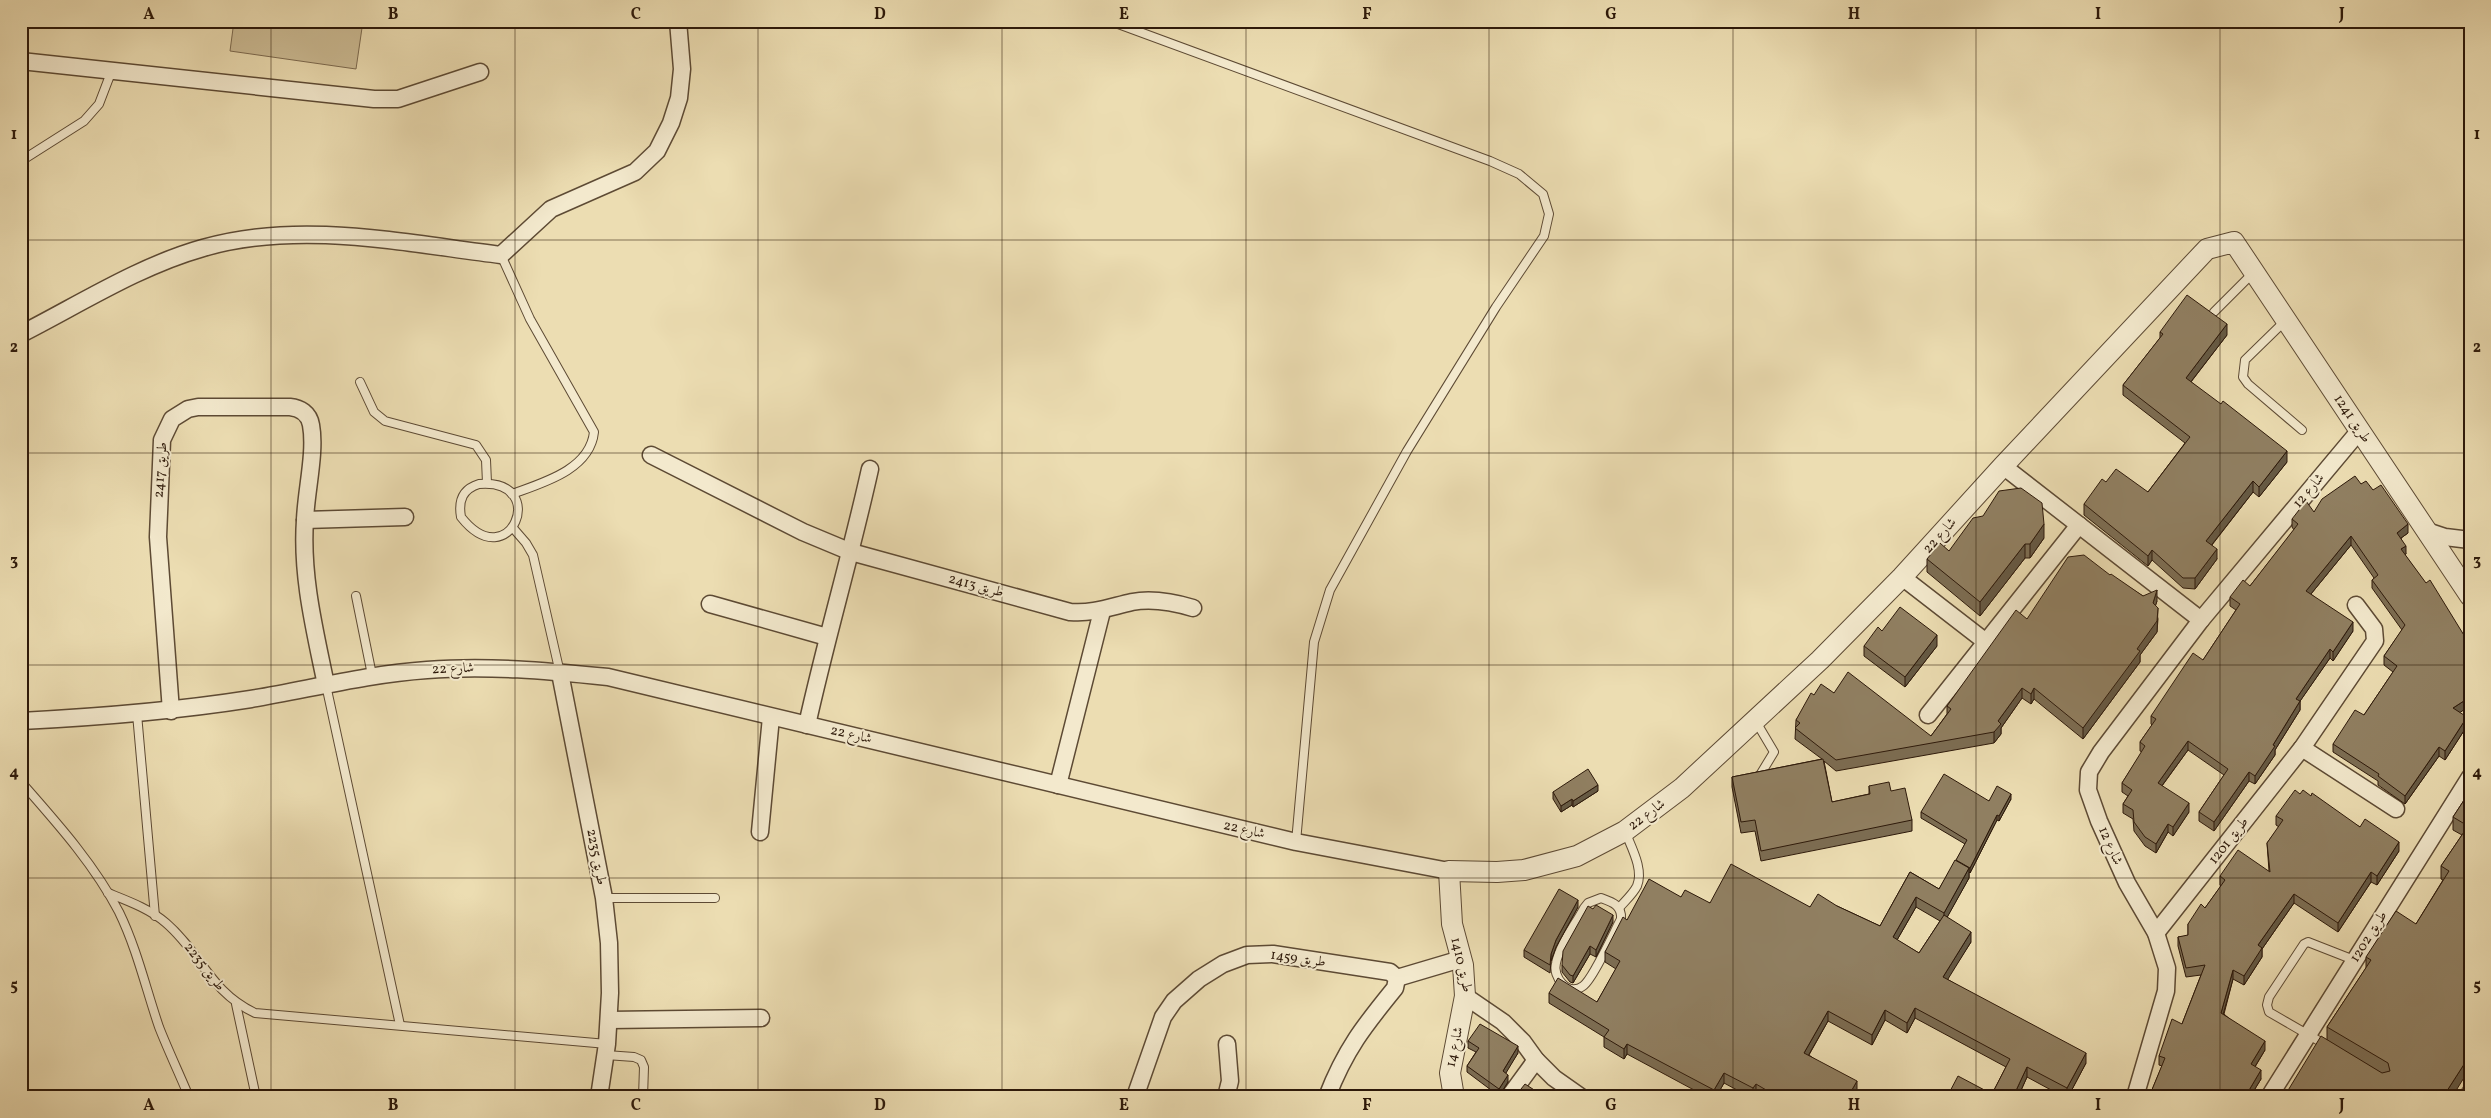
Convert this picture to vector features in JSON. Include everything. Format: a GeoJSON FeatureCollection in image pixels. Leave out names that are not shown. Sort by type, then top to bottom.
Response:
{"type":"FeatureCollection","features":[{"type":"Feature","properties":{"kind":"street"},"geometry":{"type":"LineString","coordinates":[[21,334],[150,268],[203,248],[262,236],[360,237],[501,255],[550,209],[635,172],[657,151],[671,123],[679,98],[682,69],[678,21]]}},
{"type":"Feature","properties":{"kind":"street"},"geometry":{"type":"LineString","coordinates":[[21,61],[374,99],[398,99],[480,72]]}},
{"type":"Feature","properties":{"kind":"street","name":"شارع 22"},"geometry":{"type":"LineString","coordinates":[[21,721],[171,711],[326,686],[372,675],[472,668],[560,672],[608,677],[641,684],[771,717],[1296,842],[1449,871],[1497,872],[1551,864],[1593,848],[1625,831],[1682,788],[1820,660],[1902,577],[2201,254],[2214,245],[2234,242]]}},
{"type":"Feature","properties":{"kind":"street","name":"طريق 1241"},"geometry":{"type":"LineString","coordinates":[[2234,242],[2426,531],[2468,587]]}},
{"type":"Feature","properties":{"kind":"street","name":"طريق 2417"},"geometry":{"type":"LineString","coordinates":[[171,711],[158,537],[162,440],[168,425],[180,413],[198,407],[290,407],[301,410],[309,418],[312,429],[305,520],[307,588],[326,686]]}},
{"type":"Feature","properties":{"kind":"street","name":"شارع 12"},"geometry":{"type":"LineString","coordinates":[[2135,1097],[2166,991],[2167,968],[2156,933],[2127,883],[2099,821],[2088,790],[2089,772],[2101,752],[2201,620],[2360,430]]}},
{"type":"Feature","properties":{"kind":"street","name":"طريق 2413"},"geometry":{"type":"LineString","coordinates":[[651,455],[803,532],[851,552],[1070,612],[1102,611],[1144,600],[1177,603],[1193,608]]}},
{"type":"Feature","properties":{"kind":"street"},"geometry":{"type":"LineString","coordinates":[[2003,466],[2201,620]]}},
{"type":"Feature","properties":{"kind":"street"},"geometry":{"type":"LineString","coordinates":[[807,725],[827,637],[851,552],[870,469]]}},
{"type":"Feature","properties":{"kind":"street"},"geometry":{"type":"LineString","coordinates":[[305,520],[405,517]]}},
{"type":"Feature","properties":{"kind":"street"},"geometry":{"type":"LineString","coordinates":[[1928,715],[2078,525]]}},
{"type":"Feature","properties":{"kind":"street"},"geometry":{"type":"LineString","coordinates":[[2426,531],[2445,537],[2470,540]]}},
{"type":"Feature","properties":{"kind":"street"},"geometry":{"type":"LineString","coordinates":[[1902,577],[1986,642]]}},
{"type":"Feature","properties":{"kind":"street"},"geometry":{"type":"LineString","coordinates":[[710,604],[827,637]]}},
{"type":"Feature","properties":{"kind":"street","name":"طريق 1201"},"geometry":{"type":"LineString","coordinates":[[2156,933],[2302,748],[2375,640],[2374,630],[2356,605]]}},
{"type":"Feature","properties":{"kind":"street"},"geometry":{"type":"LineString","coordinates":[[1058,785],[1102,611]]}},
{"type":"Feature","properties":{"kind":"street","name":"طريق 2235"},"geometry":{"type":"LineString","coordinates":[[560,672],[604,898],[609,943],[608,1020],[599,1097]]}},
{"type":"Feature","properties":{"kind":"street"},"geometry":{"type":"LineString","coordinates":[[760,832],[771,717]]}},
{"type":"Feature","properties":{"kind":"street"},"geometry":{"type":"LineString","coordinates":[[2302,748],[2396,809]]}},
{"type":"Feature","properties":{"kind":"street","name":"طريق 1202"},"geometry":{"type":"LineString","coordinates":[[2269,1097],[2470,777]]}},
{"type":"Feature","properties":{"kind":"street","name":"طريق 1410"},"geometry":{"type":"LineString","coordinates":[[1449,871],[1452,924],[1461,959],[1465,996],[1504,1022],[1554,1078],[1581,1097]]}},
{"type":"Feature","properties":{"kind":"street","name":"طريق 1459"},"geometry":{"type":"LineString","coordinates":[[1135,1097],[1163,1017],[1174,1001],[1200,979],[1223,964],[1247,955],[1273,954],[1390,972],[1397,978]]}},
{"type":"Feature","properties":{"kind":"street"},"geometry":{"type":"LineString","coordinates":[[1327,1097],[1337,1070],[1351,1044],[1395,988],[1397,978],[1461,959]]}},
{"type":"Feature","properties":{"kind":"street","name":"شارع 14"},"geometry":{"type":"LineString","coordinates":[[1454,1097],[1450,1073],[1465,996]]}},
{"type":"Feature","properties":{"kind":"street"},"geometry":{"type":"LineString","coordinates":[[608,1020],[761,1018]]}},
{"type":"Feature","properties":{"kind":"street"},"geometry":{"type":"LineString","coordinates":[[1226,1097],[1230,1081],[1227,1044]]}},
{"type":"Feature","properties":{"kind":"street"},"geometry":{"type":"LineString","coordinates":[[1509,1097],[1536,1060]]}},
{"type":"Feature","properties":{"kind":"lane"},"geometry":{"type":"LineString","coordinates":[[1110,21],[1490,161],[1519,174],[1543,194],[1549,214],[1544,236],[1496,307],[1407,452],[1330,590],[1314,642],[1296,842]]}},
{"type":"Feature","properties":{"kind":"lane"},"geometry":{"type":"LineString","coordinates":[[21,161],[84,121],[99,104],[112,70]]}},
{"type":"Feature","properties":{"kind":"lane"},"geometry":{"type":"LineString","coordinates":[[501,255],[530,319],[594,432],[591,446],[583,459],[551,480],[512,494]]}},
{"type":"Feature","properties":{"kind":"lane"},"geometry":{"type":"LineString","coordinates":[[2214,312],[2254,271]]}},
{"type":"Feature","properties":{"kind":"lane"},"geometry":{"type":"LineString","coordinates":[[2286,319],[2244,360],[2244,376],[2248,384],[2302,430]]}},
{"type":"Feature","properties":{"kind":"lane"},"geometry":{"type":"LineString","coordinates":[[360,382],[374,412],[385,421],[476,446],[486,460],[487,483]]}},
{"type":"Feature","properties":{"kind":"lane"},"geometry":{"type":"LineString","coordinates":[[487,483],[500,486],[512,494],[519,512],[513,528],[497,536],[488,535],[473,529],[462,517],[459,508],[465,491],[472,486],[487,483]]}},
{"type":"Feature","properties":{"kind":"lane"},"geometry":{"type":"LineString","coordinates":[[513,528],[526,543],[533,555],[560,672]]}},
{"type":"Feature","properties":{"kind":"lane"},"geometry":{"type":"LineString","coordinates":[[356,596],[372,675]]}},
{"type":"Feature","properties":{"kind":"lane"},"geometry":{"type":"LineString","coordinates":[[326,686],[400,1025]]}},
{"type":"Feature","properties":{"kind":"lane"},"geometry":{"type":"LineString","coordinates":[[137,714],[155,916]]}},
{"type":"Feature","properties":{"kind":"lane"},"geometry":{"type":"LineString","coordinates":[[1755,720],[1774,752],[1760,775]]}},
{"type":"Feature","properties":{"kind":"lane"},"geometry":{"type":"LineString","coordinates":[[21,782],[78,849],[120,914],[137,956],[160,1027],[189,1097]]}},
{"type":"Feature","properties":{"kind":"lane"},"geometry":{"type":"LineString","coordinates":[[1619,908],[1601,898],[1588,903],[1584,908],[1555,965],[1556,974],[1565,986],[1578,988],[1588,981],[1621,919],[1619,908],[1637,886],[1637,863],[1625,831]]}},
{"type":"Feature","properties":{"kind":"lane","name":"طريق 2235"},"geometry":{"type":"LineString","coordinates":[[108,893],[138,905],[165,922],[181,937],[221,991],[236,1004],[255,1013],[400,1025],[606,1049]]}},
{"type":"Feature","properties":{"kind":"lane"},"geometry":{"type":"LineString","coordinates":[[604,898],[714,898]]}},
{"type":"Feature","properties":{"kind":"lane"},"geometry":{"type":"LineString","coordinates":[[2330,1048],[2270,1012],[2267,1005],[2269,997],[2304,944],[2308,942],[2354,960]]}},
{"type":"Feature","properties":{"kind":"lane"},"geometry":{"type":"LineString","coordinates":[[236,1004],[256,1097]]}},
{"type":"Feature","properties":{"kind":"lane"},"geometry":{"type":"LineString","coordinates":[[606,1049],[641,1060],[644,1067],[643,1097]]}},
{"type":"Feature","properties":{"kind":"lane"},"geometry":{"type":"LineString","coordinates":[[2462,1097],[2470,1085]]}},
{"type":"Feature","properties":{"kind":"shaded area"},"geometry":{"type":"Polygon","coordinates":[[[234,21],[363,21],[356,69],[230,51],[234,21]]]}},
{"type":"Feature","properties":{"kind":"building"},"geometry":{"type":"Polygon","coordinates":[[[2187,295],[2227,324],[2186,378],[2221,404],[2223,401],[2287,451],[2259,487],[2253,481],[2206,541],[2217,549],[2195,578],[2183,578],[2152,550],[2148,556],[2084,504],[2102,479],[2106,482],[2116,469],[2148,492],[2190,437],[2123,385],[2163,334],[2160,332],[2187,295]]]}},
{"type":"Feature","properties":{"kind":"building"},"geometry":{"type":"Polygon","coordinates":[[[2355,476],[2361,484],[2366,481],[2373,490],[2381,485],[2408,524],[2397,533],[2406,546],[2401,549],[2426,583],[2430,580],[2470,645],[2470,697],[2453,708],[2467,717],[2445,751],[2439,747],[2405,796],[2378,776],[2379,774],[2333,744],[2355,710],[2364,715],[2397,666],[2384,656],[2405,625],[2372,580],[2378,575],[2351,536],[2306,591],[2353,622],[2333,652],[2330,649],[2296,699],[2300,701],[2273,745],[2275,746],[2255,776],[2249,772],[2214,822],[2199,812],[2228,769],[2188,741],[2158,783],[2189,803],[2173,827],[2168,824],[2156,844],[2145,837],[2134,822],[2133,810],[2123,804],[2132,790],[2122,783],[2145,746],[2140,742],[2156,719],[2151,716],[2193,653],[2203,660],[2240,604],[2230,597],[2243,580],[2250,586],[2298,524],[2292,519],[2306,501],[2314,512],[2322,499],[2355,476]]]}},
{"type":"Feature","properties":{"kind":"building"},"geometry":{"type":"Polygon","coordinates":[[[2021,488],[2042,503],[2044,524],[2030,544],[2025,544],[1980,602],[1927,559],[1940,543],[1949,551],[1973,518],[1983,516],[1999,491],[2021,488]]]}},
{"type":"Feature","properties":{"kind":"building"},"geometry":{"type":"Polygon","coordinates":[[[2084,555],[2110,575],[2143,596],[2157,590],[2153,603],[2158,608],[2157,621],[2137,649],[2140,651],[2083,728],[2034,688],[2031,694],[2022,688],[1998,721],[2001,724],[1994,732],[1836,760],[1795,728],[1800,723],[1796,720],[1811,693],[1814,695],[1821,684],[1834,693],[1848,672],[1931,736],[1951,709],[1947,706],[2016,610],[2027,619],[2068,557],[2084,555]]]}},
{"type":"Feature","properties":{"kind":"building"},"geometry":{"type":"Polygon","coordinates":[[[1900,607],[1937,635],[1905,677],[1864,646],[1878,627],[1882,631],[1900,607]]]}},
{"type":"Feature","properties":{"kind":"building"},"geometry":{"type":"Polygon","coordinates":[[[1823,759],[1832,802],[1870,794],[1869,786],[1889,782],[1891,791],[1905,788],[1912,820],[1761,851],[1755,820],[1741,822],[1732,777],[1823,759]]]}},
{"type":"Feature","properties":{"kind":"building"},"geometry":{"type":"Polygon","coordinates":[[[1588,769],[1598,785],[1573,801],[1572,799],[1561,806],[1553,792],[1588,769]]]}},
{"type":"Feature","properties":{"kind":"building"},"geometry":{"type":"Polygon","coordinates":[[[1944,774],[1989,801],[1997,786],[2011,794],[1999,816],[1997,815],[1970,868],[1956,860],[1967,840],[1921,812],[1944,774]]]}},
{"type":"Feature","properties":{"kind":"building"},"geometry":{"type":"Polygon","coordinates":[[[2295,790],[2300,794],[2303,790],[2311,796],[2312,793],[2360,827],[2365,819],[2399,842],[2377,876],[2371,872],[2338,923],[2294,894],[2258,945],[2262,948],[2244,976],[2233,970],[2221,1013],[2265,1041],[2251,1064],[2261,1070],[2245,1097],[2149,1097],[2165,1058],[2159,1056],[2172,1019],[2182,1024],[2205,965],[2186,968],[2178,937],[2188,935],[2188,924],[2201,904],[2205,908],[2225,880],[2220,876],[2238,850],[2270,872],[2267,843],[2283,820],[2276,816],[2295,790]]]}},
{"type":"Feature","properties":{"kind":"building"},"geometry":{"type":"Polygon","coordinates":[[[2470,791],[2470,1055],[2443,1097],[2284,1097],[2321,1036],[2382,1073],[2390,1071],[2388,1063],[2327,1027],[2371,960],[2366,957],[2396,911],[2416,924],[2449,871],[2441,866],[2468,826],[2453,817],[2470,791]]]}},
{"type":"Feature","properties":{"kind":"building"},"geometry":{"type":"Polygon","coordinates":[[[1955,860],[1969,868],[1944,913],[1916,897],[1893,937],[1919,953],[1944,915],[1971,932],[1943,977],[2086,1053],[2067,1088],[2027,1067],[2013,1097],[1947,1097],[1958,1076],[1992,1094],[2010,1059],[1915,1008],[1907,1023],[1885,1010],[1872,1035],[1828,1011],[1804,1053],[1857,1081],[1849,1095],[1853,1097],[1778,1097],[1756,1084],[1753,1088],[1724,1073],[1714,1090],[1627,1044],[1624,1049],[1604,1037],[1609,1030],[1549,993],[1558,978],[1597,1002],[1620,961],[1605,952],[1623,917],[1627,920],[1649,879],[1681,897],[1685,890],[1710,903],[1731,864],[1810,907],[1818,894],[1837,906],[1880,926],[1910,872],[1939,889],[1955,860]]]}},
{"type":"Feature","properties":{"kind":"building"},"geometry":{"type":"Polygon","coordinates":[[[1559,889],[1578,900],[1556,940],[1551,954],[1550,965],[1524,950],[1559,889]]]}},
{"type":"Feature","properties":{"kind":"building"},"geometry":{"type":"Polygon","coordinates":[[[1596,905],[1613,915],[1596,950],[1590,946],[1573,976],[1570,975],[1562,965],[1563,951],[1588,906],[1593,909],[1596,905]]]}},
{"type":"Feature","properties":{"kind":"building"},"geometry":{"type":"Polygon","coordinates":[[[1480,1024],[1518,1046],[1503,1071],[1508,1075],[1499,1089],[1467,1066],[1479,1048],[1468,1041],[1480,1024]]]}},
{"type":"Feature","properties":{"kind":"building"},"geometry":{"type":"Polygon","coordinates":[[[1525,1084],[1542,1095],[1541,1097],[1511,1097],[1517,1094],[1525,1084]]]}},
{"type":"Feature","properties":{"kind":"building"},"geometry":{"type":"Polygon","coordinates":[[[1923,1093],[1930,1097],[1921,1097],[1923,1093]]]}}]}
